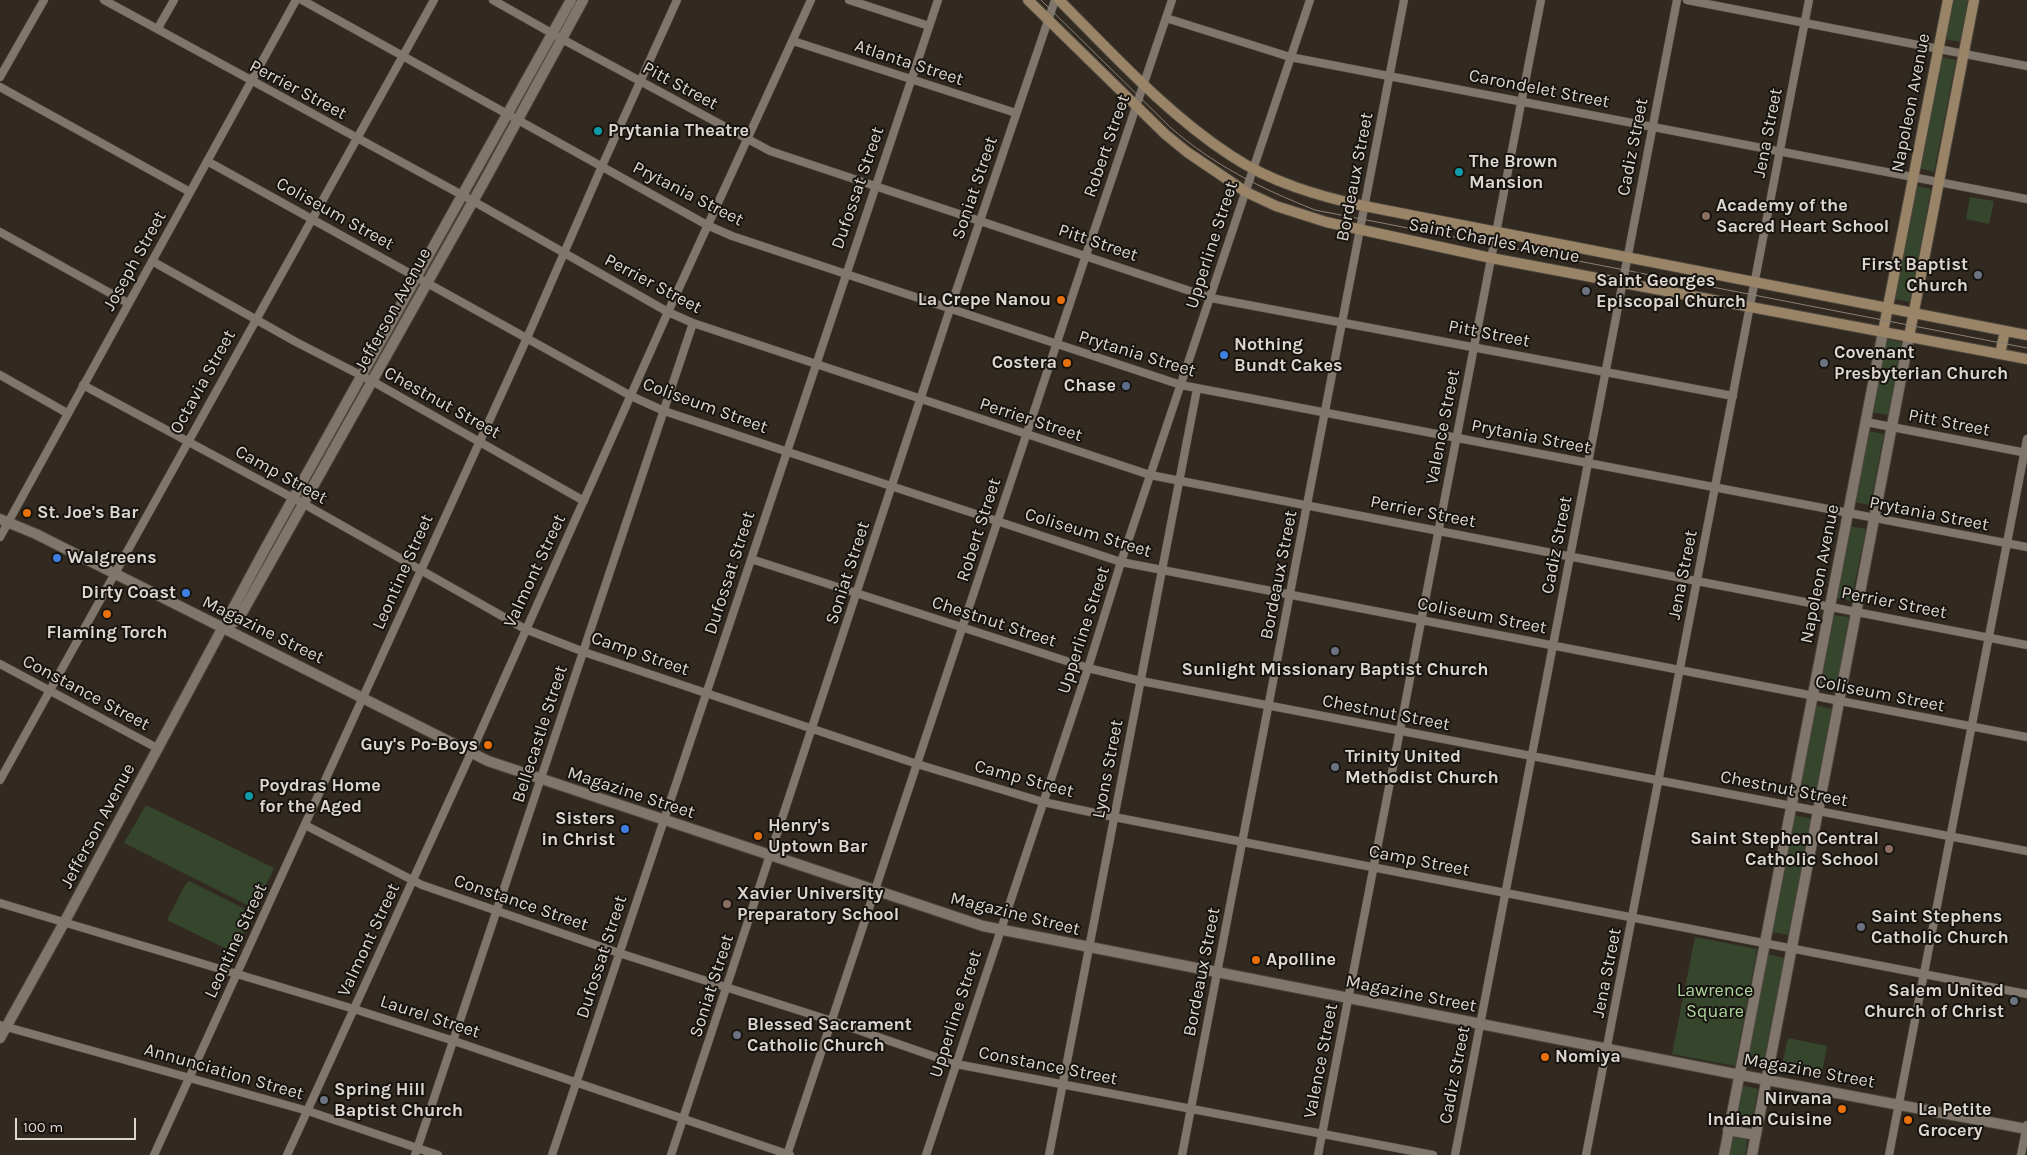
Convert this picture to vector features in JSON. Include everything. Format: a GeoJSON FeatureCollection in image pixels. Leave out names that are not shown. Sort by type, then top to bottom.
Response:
{"type":"FeatureCollection","features":[{"type":"Feature","properties":{"kind":"main road","name":"Saint Charles Avenue"},"geometry":{"type":"LineString","coordinates":[[1028,0],[1137,107],[1187,152],[1246,192],[1276,206],[1359,230],[1491,258],[2027,359]]}},
{"type":"Feature","properties":{"kind":"main road","name":"Saint Charles Avenue"},"geometry":{"type":"LineString","coordinates":[[1059,0],[1144,85],[1205,138],[1254,169],[1307,192],[1364,206],[2027,335]]}},
{"type":"Feature","properties":{"kind":"main road","name":"Napoleon Avenue"},"geometry":{"type":"LineString","coordinates":[[1883,332],[1948,0]]}},
{"type":"Feature","properties":{"kind":"main road"},"geometry":{"type":"LineString","coordinates":[[1909,337],[1974,0]]}},
{"type":"Feature","properties":{"kind":"main road"},"geometry":{"type":"LineString","coordinates":[[2000,354],[2005,331]]}},
{"type":"Feature","properties":{"kind":"street"},"geometry":{"type":"LineString","coordinates":[[0,77],[44,0]]}},
{"type":"Feature","properties":{"kind":"street","name":"Perrier Street"},"geometry":{"type":"LineString","coordinates":[[104,0],[473,201],[668,312],[693,323],[921,400],[1150,475],[2027,644]]}},
{"type":"Feature","properties":{"kind":"street"},"geometry":{"type":"LineString","coordinates":[[158,28],[174,0]]}},
{"type":"Feature","properties":{"kind":"street","name":"Joseph Street"},"geometry":{"type":"LineString","coordinates":[[0,537],[4,521],[83,385],[296,0]]}},
{"type":"Feature","properties":{"kind":"street","name":"Prytania Street"},"geometry":{"type":"LineString","coordinates":[[302,0],[708,225],[732,236],[1181,385],[2027,547]]}},
{"type":"Feature","properties":{"kind":"street","name":"Octavia Street"},"geometry":{"type":"LineString","coordinates":[[0,780],[434,0]]}},
{"type":"Feature","properties":{"kind":"street","name":"Pitt Street"},"geometry":{"type":"LineString","coordinates":[[493,0],[557,37],[770,151],[1211,298],[1733,396]]}},
{"type":"Feature","properties":{"kind":"street","name":"Jefferson Avenue"},"geometry":{"type":"LineString","coordinates":[[223,628],[238,620],[518,120],[557,37],[571,0]]}},
{"type":"Feature","properties":{"kind":"street","name":"Jefferson Avenue"},"geometry":{"type":"LineString","coordinates":[[0,1038],[3,1026],[65,921],[293,498],[416,276],[508,115],[557,37],[583,0]]}},
{"type":"Feature","properties":{"kind":"street","name":"Leontine Street"},"geometry":{"type":"LineString","coordinates":[[154,1155],[363,698],[677,0]]}},
{"type":"Feature","properties":{"kind":"street","name":"Valmont Street"},"geometry":{"type":"LineString","coordinates":[[287,1155],[811,0]]}},
{"type":"Feature","properties":{"kind":"street"},"geometry":{"type":"LineString","coordinates":[[849,0],[929,26]]}},
{"type":"Feature","properties":{"kind":"street","name":"Dufossat Street"},"geometry":{"type":"LineString","coordinates":[[552,1155],[938,0]]}},
{"type":"Feature","properties":{"kind":"street","name":"Soniat Street"},"geometry":{"type":"LineString","coordinates":[[671,1155],[1054,0]]}},
{"type":"Feature","properties":{"kind":"street","name":"Robert Street"},"geometry":{"type":"LineString","coordinates":[[788,1155],[1172,0]]}},
{"type":"Feature","properties":{"kind":"street","name":"Upperline Street"},"geometry":{"type":"LineString","coordinates":[[926,1155],[999,930],[1088,668],[1121,562],[1310,0]]}},
{"type":"Feature","properties":{"kind":"street","name":"Bordeaux Street"},"geometry":{"type":"LineString","coordinates":[[1182,1155],[1404,0]]}},
{"type":"Feature","properties":{"kind":"street","name":"Valence Street"},"geometry":{"type":"LineString","coordinates":[[1318,1155],[1540,0]]}},
{"type":"Feature","properties":{"kind":"street","name":"Cadiz Street"},"geometry":{"type":"LineString","coordinates":[[1455,1155],[1677,0]]}},
{"type":"Feature","properties":{"kind":"street"},"geometry":{"type":"LineString","coordinates":[[1686,0],[2027,66]]}},
{"type":"Feature","properties":{"kind":"street","name":"Jena Street"},"geometry":{"type":"LineString","coordinates":[[1586,1155],[1608,1049],[1809,0]]}},
{"type":"Feature","properties":{"kind":"street","name":"Carondelet Street"},"geometry":{"type":"LineString","coordinates":[[1166,18],[1290,57],[2027,199]]}},
{"type":"Feature","properties":{"kind":"street","name":"Atlanta Street"},"geometry":{"type":"LineString","coordinates":[[793,41],[1016,113]]}},
{"type":"Feature","properties":{"kind":"street"},"geometry":{"type":"LineString","coordinates":[[0,87],[190,192]]}},
{"type":"Feature","properties":{"kind":"street","name":"Coliseum Street"},"geometry":{"type":"LineString","coordinates":[[207,161],[631,396],[664,411],[1121,562],[2027,737]]}},
{"type":"Feature","properties":{"kind":"street"},"geometry":{"type":"LineString","coordinates":[[0,232],[128,303]]}},
{"type":"Feature","properties":{"kind":"street","name":"Chestnut Street"},"geometry":{"type":"LineString","coordinates":[[152,261],[296,342],[361,374],[584,501]]}},
{"type":"Feature","properties":{"kind":"street","name":"Bellecastle Street"},"geometry":{"type":"LineString","coordinates":[[416,1152],[693,323]]}},
{"type":"Feature","properties":{"kind":"street","name":"Napoleon Avenue"},"geometry":{"type":"LineString","coordinates":[[1724,1155],[1883,332]]}},
{"type":"Feature","properties":{"kind":"street"},"geometry":{"type":"LineString","coordinates":[[1752,1155],[1909,337]]}},
{"type":"Feature","properties":{"kind":"street"},"geometry":{"type":"LineString","coordinates":[[0,375],[67,413]]}},
{"type":"Feature","properties":{"kind":"street","name":"Camp Street"},"geometry":{"type":"LineString","coordinates":[[83,385],[304,504],[525,629],[584,652],[917,764],[1043,802],[2027,994]]}},
{"type":"Feature","properties":{"kind":"street","name":"Lyons Street"},"geometry":{"type":"LineString","coordinates":[[1050,1155],[1198,389]]}},
{"type":"Feature","properties":{"kind":"street","name":"Pitt Street"},"geometry":{"type":"LineString","coordinates":[[1866,422],[2026,452]]}},
{"type":"Feature","properties":{"kind":"street"},"geometry":{"type":"LineString","coordinates":[[1889,1155],[2027,439]]}},
{"type":"Feature","properties":{"kind":"street","name":"Magazine Street"},"geometry":{"type":"LineString","coordinates":[[4,521],[36,534],[471,753],[541,780],[663,821],[999,930],[1739,1075],[2027,1128]]}},
{"type":"Feature","properties":{"kind":"street","name":"Chestnut Street"},"geometry":{"type":"LineString","coordinates":[[750,559],[1088,668],[1141,681],[2027,851]]}},
{"type":"Feature","properties":{"kind":"street","name":"Constance Street"},"geometry":{"type":"LineString","coordinates":[[0,664],[157,748]]}},
{"type":"Feature","properties":{"kind":"street","name":"Constance Street"},"geometry":{"type":"LineString","coordinates":[[305,825],[412,881],[619,953],[956,1064],[1434,1155]]}},
{"type":"Feature","properties":{"kind":"street","name":"Laurel Street"},"geometry":{"type":"LineString","coordinates":[[0,903],[354,1008],[788,1155]]}},
{"type":"Feature","properties":{"kind":"street","name":"Annunciation Street"},"geometry":{"type":"LineString","coordinates":[[3,1026],[308,1111],[416,1152],[438,1155]]}},
{"type":"Feature","properties":{"kind":"street"},"geometry":{"type":"LineString","coordinates":[[2021,1155],[2027,1128]]}},
{"type":"Feature","properties":{"kind":"street"},"geometry":{"type":"LineString","coordinates":[[1728,1130],[1756,1135]]}},
{"type":"Feature","properties":{"kind":"green space"},"geometry":{"type":"Polygon","coordinates":[[[1951,0],[1968,0],[1960,42],[1944,39],[1951,0]]]}},
{"type":"Feature","properties":{"kind":"green space"},"geometry":{"type":"Polygon","coordinates":[[[1941,57],[1956,60],[1934,172],[1919,168],[1941,57]]]}},
{"type":"Feature","properties":{"kind":"green space"},"geometry":{"type":"Polygon","coordinates":[[[1916,186],[1931,189],[1910,302],[1893,299],[1916,186]]]}},
{"type":"Feature","properties":{"kind":"green space"},"geometry":{"type":"Polygon","coordinates":[[[1970,197],[1994,201],[1989,224],[1966,219],[1970,197]]]}},
{"type":"Feature","properties":{"kind":"green space"},"geometry":{"type":"Polygon","coordinates":[[[1885,339],[1902,342],[1888,415],[1872,412],[1885,339]]]}},
{"type":"Feature","properties":{"kind":"green space"},"geometry":{"type":"Polygon","coordinates":[[[1868,431],[1884,434],[1870,505],[1854,502],[1868,431]]]}},
{"type":"Feature","properties":{"kind":"green space"},"geometry":{"type":"Polygon","coordinates":[[[1850,526],[1866,529],[1851,601],[1836,598],[1850,526]]]}},
{"type":"Feature","properties":{"kind":"green space"},"geometry":{"type":"Polygon","coordinates":[[[1833,615],[1849,617],[1836,690],[1819,687],[1833,615]]]}},
{"type":"Feature","properties":{"kind":"green space"},"geometry":{"type":"Polygon","coordinates":[[[1815,705],[1832,709],[1814,800],[1798,797],[1815,705]]]}},
{"type":"Feature","properties":{"kind":"green space"},"geometry":{"type":"Polygon","coordinates":[[[146,805],[274,868],[255,909],[124,843],[146,805]]]}},
{"type":"Feature","properties":{"kind":"green space"},"geometry":{"type":"Polygon","coordinates":[[[1794,815],[1811,819],[1788,935],[1772,932],[1794,815]]]}},
{"type":"Feature","properties":{"kind":"green space"},"geometry":{"type":"Polygon","coordinates":[[[189,881],[253,913],[235,953],[167,920],[185,885],[189,881]]]}},
{"type":"Feature","properties":{"kind":"green space","name":"Lawrence Square"},"geometry":{"type":"Polygon","coordinates":[[[1695,937],[1757,949],[1735,1066],[1672,1054],[1695,937]]]}},
{"type":"Feature","properties":{"kind":"green space"},"geometry":{"type":"Polygon","coordinates":[[[1768,954],[1784,958],[1763,1066],[1746,1063],[1768,954]]]}},
{"type":"Feature","properties":{"kind":"green space"},"geometry":{"type":"Polygon","coordinates":[[[1788,1038],[1827,1046],[1822,1073],[1782,1065],[1788,1038]]]}},
{"type":"Feature","properties":{"kind":"green space"},"geometry":{"type":"Polygon","coordinates":[[[1742,1085],[1758,1089],[1751,1126],[1748,1127],[1736,1125],[1735,1122],[1742,1085]]]}},
{"type":"Feature","properties":{"kind":"green space"},"geometry":{"type":"Polygon","coordinates":[[[1734,1136],[1746,1139],[1745,1155],[1728,1155],[1734,1136]]]}},
{"type":"Feature","properties":{"kind":"tram line"},"geometry":{"type":"LineString","coordinates":[[1041,0],[1170,127],[1187,141],[1239,175],[1315,210],[2027,348]]}},
{"type":"Feature","properties":{"kind":"place","name":"Prytania Theatre"},"geometry":{"type":"Point","coordinates":[598,131]}},
{"type":"Feature","properties":{"kind":"place","name":"The Brown Mansion"},"geometry":{"type":"Point","coordinates":[1459,172]}},
{"type":"Feature","properties":{"kind":"place","name":"Academy of the Sacred Heart School"},"geometry":{"type":"Point","coordinates":[1706,216]}},
{"type":"Feature","properties":{"kind":"place","name":"First Baptist Church"},"geometry":{"type":"Point","coordinates":[1978,275]}},
{"type":"Feature","properties":{"kind":"place","name":"Saint Georges Episcopal Church"},"geometry":{"type":"Point","coordinates":[1586,291]}},
{"type":"Feature","properties":{"kind":"place","name":"La Crepe Nanou"},"geometry":{"type":"Point","coordinates":[1061,300]}},
{"type":"Feature","properties":{"kind":"place","name":"Nothing Bundt Cakes"},"geometry":{"type":"Point","coordinates":[1224,355]}},
{"type":"Feature","properties":{"kind":"place","name":"Costera"},"geometry":{"type":"Point","coordinates":[1067,363]}},
{"type":"Feature","properties":{"kind":"place","name":"Covenant Presbyterian Church"},"geometry":{"type":"Point","coordinates":[1824,363]}},
{"type":"Feature","properties":{"kind":"place","name":"Chase"},"geometry":{"type":"Point","coordinates":[1126,386]}},
{"type":"Feature","properties":{"kind":"place","name":"St. Joe's Bar"},"geometry":{"type":"Point","coordinates":[27,513]}},
{"type":"Feature","properties":{"kind":"place","name":"Walgreens"},"geometry":{"type":"Point","coordinates":[57,558]}},
{"type":"Feature","properties":{"kind":"place","name":"Dirty Coast"},"geometry":{"type":"Point","coordinates":[186,593]}},
{"type":"Feature","properties":{"kind":"place","name":"Flaming Torch"},"geometry":{"type":"Point","coordinates":[107,614]}},
{"type":"Feature","properties":{"kind":"place","name":"Sunlight Missionary Baptist Church"},"geometry":{"type":"Point","coordinates":[1335,651]}},
{"type":"Feature","properties":{"kind":"place","name":"Guy's Po-Boys"},"geometry":{"type":"Point","coordinates":[488,745]}},
{"type":"Feature","properties":{"kind":"place","name":"Trinity United Methodist Church"},"geometry":{"type":"Point","coordinates":[1335,767]}},
{"type":"Feature","properties":{"kind":"place","name":"Poydras Home for the Aged"},"geometry":{"type":"Point","coordinates":[249,796]}},
{"type":"Feature","properties":{"kind":"place","name":"Sisters in Christ"},"geometry":{"type":"Point","coordinates":[625,829]}},
{"type":"Feature","properties":{"kind":"place","name":"Henry's Uptown Bar"},"geometry":{"type":"Point","coordinates":[758,836]}},
{"type":"Feature","properties":{"kind":"place","name":"Saint Stephen Central Catholic School"},"geometry":{"type":"Point","coordinates":[1889,849]}},
{"type":"Feature","properties":{"kind":"place","name":"Xavier University Preparatory School"},"geometry":{"type":"Point","coordinates":[727,904]}},
{"type":"Feature","properties":{"kind":"place","name":"Saint Stephens Catholic Church"},"geometry":{"type":"Point","coordinates":[1861,927]}},
{"type":"Feature","properties":{"kind":"place","name":"Apolline"},"geometry":{"type":"Point","coordinates":[1256,960]}},
{"type":"Feature","properties":{"kind":"place","name":"Salem United Church of Christ"},"geometry":{"type":"Point","coordinates":[2014,1001]}},
{"type":"Feature","properties":{"kind":"place","name":"Blessed Sacrament Catholic Church"},"geometry":{"type":"Point","coordinates":[737,1035]}},
{"type":"Feature","properties":{"kind":"place","name":"Nomiya"},"geometry":{"type":"Point","coordinates":[1545,1057]}},
{"type":"Feature","properties":{"kind":"place","name":"Spring Hill Baptist Church"},"geometry":{"type":"Point","coordinates":[324,1100]}},
{"type":"Feature","properties":{"kind":"place","name":"Nirvana Indian Cuisine"},"geometry":{"type":"Point","coordinates":[1842,1109]}},
{"type":"Feature","properties":{"kind":"place","name":"La Petite Grocery"},"geometry":{"type":"Point","coordinates":[1908,1120]}}]}
